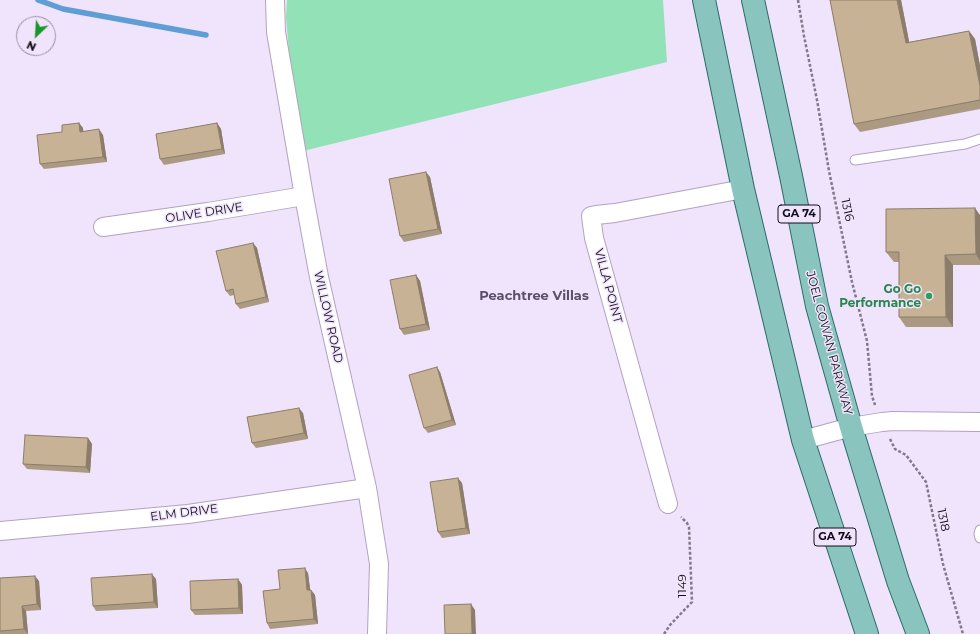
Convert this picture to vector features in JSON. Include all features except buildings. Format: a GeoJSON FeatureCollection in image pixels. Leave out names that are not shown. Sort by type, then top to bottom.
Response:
{"type":"FeatureCollection","features":[{"type":"Feature","properties":{"kind":"main road","name":"GA 74"},"geometry":{"type":"LineString","coordinates":[[704,0],[743,189],[803,440],[867,634]]}},
{"type":"Feature","properties":{"kind":"main road","name":"JOEL COWAN PARKWAY"},"geometry":{"type":"LineString","coordinates":[[753,0],[792,176],[817,306],[851,427],[898,581],[918,634]]}},
{"type":"Feature","properties":{"kind":"street","name":"WILLOW ROAD"},"geometry":{"type":"LineString","coordinates":[[275,0],[276,32],[319,277],[367,488],[379,564],[377,634]]}},
{"type":"Feature","properties":{"kind":"street","name":"VILLA POINT"},"geometry":{"type":"LineString","coordinates":[[668,504],[594,238],[591,216],[743,189]]}},
{"type":"Feature","properties":{"kind":"street","name":"OLIVE DRIVE"},"geometry":{"type":"LineString","coordinates":[[103,227],[304,196]]}},
{"type":"Feature","properties":{"kind":"street"},"geometry":{"type":"LineString","coordinates":[[803,440],[851,427],[882,422],[980,422]]}},
{"type":"Feature","properties":{"kind":"street","name":"ELM DRIVE"},"geometry":{"type":"LineString","coordinates":[[0,531],[188,514],[367,488]]}},
{"type":"Feature","properties":{"kind":"lane"},"geometry":{"type":"LineString","coordinates":[[855,160],[964,144],[980,139]]}},
{"type":"Feature","properties":{"kind":"lane"},"geometry":{"type":"LineString","coordinates":[[980,530],[980,538]]}},
{"type":"Feature","properties":{"kind":"path","name":"1316"},"geometry":{"type":"LineString","coordinates":[[798,0],[829,171],[852,282],[867,341],[872,396],[882,422]]}},
{"type":"Feature","properties":{"kind":"path","name":"1318"},"geometry":{"type":"LineString","coordinates":[[882,422],[895,448],[906,455],[926,482],[943,564],[964,634]]}},
{"type":"Feature","properties":{"kind":"path","name":"1149"},"geometry":{"type":"LineString","coordinates":[[664,634],[692,602],[689,527]]}},
{"type":"Feature","properties":{"kind":"green space"},"geometry":{"type":"Polygon","coordinates":[[[287,0],[663,0],[667,62],[303,151],[294,109],[286,17],[287,0]]]}},
{"type":"Feature","properties":{"kind":"waterway"},"geometry":{"type":"LineString","coordinates":[[38,0],[63,9],[206,35]]}},
{"type":"Feature","properties":{"kind":"place","name":"Go Go Performance"},"geometry":{"type":"Point","coordinates":[929,296]}},
{"type":"Feature","properties":{"kind":"district","name":"Peachtree Villas"},"geometry":{"type":"Point","coordinates":[534,296]}}]}
